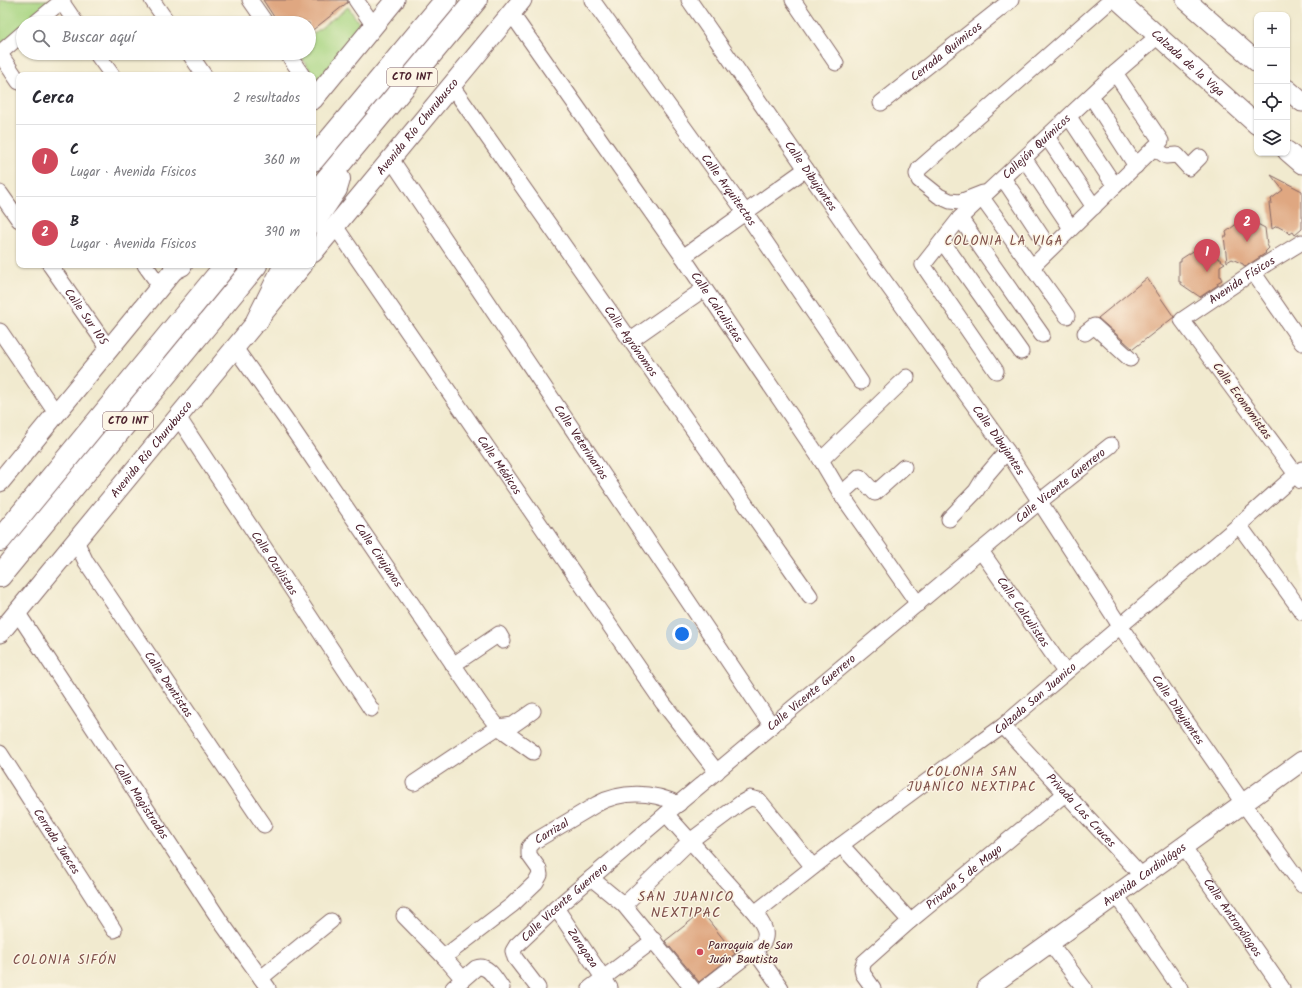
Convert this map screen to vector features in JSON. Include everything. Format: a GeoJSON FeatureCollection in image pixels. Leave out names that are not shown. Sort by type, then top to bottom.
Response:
{"type":"FeatureCollection","features":[{"type":"Feature","properties":{"kind":"highway","name":"CTO INT"},"geometry":{"type":"LineString","coordinates":[[316,156],[446,0]]}},
{"type":"Feature","properties":{"kind":"highway","name":"CTO INT"},"geometry":{"type":"LineString","coordinates":[[316,192],[476,0]]}},
{"type":"Feature","properties":{"kind":"highway"},"geometry":{"type":"LineString","coordinates":[[316,146],[332,137]]}},
{"type":"Feature","properties":{"kind":"highway"},"geometry":{"type":"LineString","coordinates":[[316,219],[336,189],[348,153]]}},
{"type":"Feature","properties":{"kind":"highway","name":"CTO INT"},"geometry":{"type":"LineString","coordinates":[[0,540],[224,268]]}},
{"type":"Feature","properties":{"kind":"highway","name":"CTO INT"},"geometry":{"type":"LineString","coordinates":[[0,576],[254,268]]}},
{"type":"Feature","properties":{"kind":"highway"},"geometry":{"type":"LineString","coordinates":[[257,321],[284,268]]}},
{"type":"Feature","properties":{"kind":"main road"},"geometry":{"type":"LineString","coordinates":[[316,94],[395,0]]}},
{"type":"Feature","properties":{"kind":"main road","name":"Calzada de la Viga"},"geometry":{"type":"LineString","coordinates":[[1118,0],[1254,122]]}},
{"type":"Feature","properties":{"kind":"main road"},"geometry":{"type":"LineString","coordinates":[[1186,0],[1254,59]]}},
{"type":"Feature","properties":{"kind":"main road","name":"Avenida Río Churubusco"},"geometry":{"type":"LineString","coordinates":[[316,249],[516,6]]}},
{"type":"Feature","properties":{"kind":"main road"},"geometry":{"type":"LineString","coordinates":[[1290,92],[1302,102]]}},
{"type":"Feature","properties":{"kind":"main road"},"geometry":{"type":"LineString","coordinates":[[1290,154],[1302,164]]}},
{"type":"Feature","properties":{"kind":"main road"},"geometry":{"type":"LineString","coordinates":[[2,475],[56,413],[176,268]]}},
{"type":"Feature","properties":{"kind":"main road","name":"Avenida Río Churubusco"},"geometry":{"type":"LineString","coordinates":[[0,633],[301,268]]}},
{"type":"Feature","properties":{"kind":"main road","name":"Avenida Cardiológos"},"geometry":{"type":"LineString","coordinates":[[987,988],[1302,761]]}},
{"type":"Feature","properties":{"kind":"street"},"geometry":{"type":"LineString","coordinates":[[152,0],[163,16]]}},
{"type":"Feature","properties":{"kind":"street"},"geometry":{"type":"LineString","coordinates":[[250,0],[261,16]]}},
{"type":"Feature","properties":{"kind":"street"},"geometry":{"type":"LineString","coordinates":[[356,0],[374,26]]}},
{"type":"Feature","properties":{"kind":"street","name":"Calle Arquitectos"},"geometry":{"type":"LineString","coordinates":[[592,0],[745,212],[861,382]]}},
{"type":"Feature","properties":{"kind":"street","name":"Calle Dibujantes"},"geometry":{"type":"LineString","coordinates":[[689,0],[865,254],[1007,451],[1120,626],[1302,885]]}},
{"type":"Feature","properties":{"kind":"street","name":"Cerrada Químicos"},"geometry":{"type":"LineString","coordinates":[[881,103],[1011,0]]}},
{"type":"Feature","properties":{"kind":"street"},"geometry":{"type":"LineString","coordinates":[[1067,316],[1032,267],[987,193],[960,202],[950,201],[939,196],[919,180],[917,174],[919,169],[1111,0]]}},
{"type":"Feature","properties":{"kind":"street"},"geometry":{"type":"LineString","coordinates":[[44,16],[62,1],[72,16]]}},
{"type":"Feature","properties":{"kind":"street"},"geometry":{"type":"LineString","coordinates":[[798,2],[836,62]]}},
{"type":"Feature","properties":{"kind":"street","name":"Calle Calculistas"},"geometry":{"type":"LineString","coordinates":[[516,6],[682,257],[821,460],[841,494],[918,604]]}},
{"type":"Feature","properties":{"kind":"street","name":"Callejón Químicos"},"geometry":{"type":"LineString","coordinates":[[996,371],[923,265],[960,218],[1115,73],[1158,36]]}},
{"type":"Feature","properties":{"kind":"street"},"geometry":{"type":"LineString","coordinates":[[16,40],[0,53],[16,77]]}},
{"type":"Feature","properties":{"kind":"street"},"geometry":{"type":"LineString","coordinates":[[101,60],[110,72]]}},
{"type":"Feature","properties":{"kind":"street"},"geometry":{"type":"LineString","coordinates":[[194,60],[202,72]]}},
{"type":"Feature","properties":{"kind":"street"},"geometry":{"type":"LineString","coordinates":[[292,60],[300,72]]}},
{"type":"Feature","properties":{"kind":"street"},"geometry":{"type":"LineString","coordinates":[[1032,267],[1161,141],[1115,73]]}},
{"type":"Feature","properties":{"kind":"street","name":"Calle Agrónomos"},"geometry":{"type":"LineString","coordinates":[[451,86],[810,596]]}},
{"type":"Feature","properties":{"kind":"street"},"geometry":{"type":"LineString","coordinates":[[1091,96],[1136,166]]}},
{"type":"Feature","properties":{"kind":"street"},"geometry":{"type":"LineString","coordinates":[[1069,117],[1115,186]]}},
{"type":"Feature","properties":{"kind":"street"},"geometry":{"type":"LineString","coordinates":[[1047,137],[1094,207]]}},
{"type":"Feature","properties":{"kind":"street"},"geometry":{"type":"LineString","coordinates":[[1154,148],[1166,156],[1177,155],[1189,168],[1200,157]]}},
{"type":"Feature","properties":{"kind":"street"},"geometry":{"type":"LineString","coordinates":[[1024,158],[1071,228]]}},
{"type":"Feature","properties":{"kind":"street","name":"Calle Veterinarios"},"geometry":{"type":"LineString","coordinates":[[391,159],[772,726]]}},
{"type":"Feature","properties":{"kind":"street"},"geometry":{"type":"LineString","coordinates":[[682,257],[806,169]]}},
{"type":"Feature","properties":{"kind":"street"},"geometry":{"type":"LineString","coordinates":[[1003,178],[1050,249]]}},
{"type":"Feature","properties":{"kind":"street"},"geometry":{"type":"LineString","coordinates":[[0,193],[16,216]]}},
{"type":"Feature","properties":{"kind":"street"},"geometry":{"type":"LineString","coordinates":[[960,218],[1042,335]]}},
{"type":"Feature","properties":{"kind":"street","name":"Calle Médicos"},"geometry":{"type":"LineString","coordinates":[[335,226],[663,703],[717,772]]}},
{"type":"Feature","properties":{"kind":"street"},"geometry":{"type":"LineString","coordinates":[[942,240],[1021,352]]}},
{"type":"Feature","properties":{"kind":"street","name":"Avenida Físicos"},"geometry":{"type":"LineString","coordinates":[[1182,320],[1253,272],[1302,242]]}},
{"type":"Feature","properties":{"kind":"street","name":"Calle Sur 105"},"geometry":{"type":"LineString","coordinates":[[52,268],[109,349]]}},
{"type":"Feature","properties":{"kind":"street"},"geometry":{"type":"LineString","coordinates":[[147,268],[160,286]]}},
{"type":"Feature","properties":{"kind":"street"},"geometry":{"type":"LineString","coordinates":[[1253,272],[1302,343]]}},
{"type":"Feature","properties":{"kind":"street"},"geometry":{"type":"LineString","coordinates":[[630,340],[704,289]]}},
{"type":"Feature","properties":{"kind":"street","name":"Calle Economistas"},"geometry":{"type":"LineString","coordinates":[[1182,320],[1300,475]]}},
{"type":"Feature","properties":{"kind":"street"},"geometry":{"type":"LineString","coordinates":[[1085,332],[1094,326],[1130,359]]}},
{"type":"Feature","properties":{"kind":"street"},"geometry":{"type":"LineString","coordinates":[[0,331],[56,413]]}},
{"type":"Feature","properties":{"kind":"street","name":"Calle Cirujanos"},"geometry":{"type":"LineString","coordinates":[[235,348],[285,418],[453,665],[498,727],[533,752]]}},
{"type":"Feature","properties":{"kind":"street"},"geometry":{"type":"LineString","coordinates":[[821,460],[907,378]]}},
{"type":"Feature","properties":{"kind":"street","name":"Calle Oculistas"},"geometry":{"type":"LineString","coordinates":[[178,417],[371,709]]}},
{"type":"Feature","properties":{"kind":"street","name":"Calle Vicente Guerrero"},"geometry":{"type":"LineString","coordinates":[[538,988],[515,958],[513,951],[516,946],[556,908],[1039,502],[1111,445]]}},
{"type":"Feature","properties":{"kind":"street"},"geometry":{"type":"LineString","coordinates":[[949,519],[976,491],[984,478],[1007,451]]}},
{"type":"Feature","properties":{"kind":"street"},"geometry":{"type":"LineString","coordinates":[[841,494],[860,477],[875,494],[904,467]]}},
{"type":"Feature","properties":{"kind":"street","name":"Calzada San Juanico"},"geometry":{"type":"LineString","coordinates":[[760,919],[813,867],[946,766],[1003,726],[1065,672],[1300,475]]}},
{"type":"Feature","properties":{"kind":"street"},"geometry":{"type":"LineString","coordinates":[[1239,525],[1302,612]]}},
{"type":"Feature","properties":{"kind":"street","name":"Calle Dentistas"},"geometry":{"type":"LineString","coordinates":[[76,541],[86,562],[264,825]]}},
{"type":"Feature","properties":{"kind":"street","name":"Calle Calculistas"},"geometry":{"type":"LineString","coordinates":[[981,551],[1065,672]]}},
{"type":"Feature","properties":{"kind":"street","name":"Calle Magistrados"},"geometry":{"type":"LineString","coordinates":[[17,612],[221,922],[264,983]]}},
{"type":"Feature","properties":{"kind":"street"},"geometry":{"type":"LineString","coordinates":[[453,665],[499,634],[503,641]]}},
{"type":"Feature","properties":{"kind":"street"},"geometry":{"type":"LineString","coordinates":[[414,783],[498,727],[513,725],[533,711]]}},
{"type":"Feature","properties":{"kind":"street","name":"Privada Las Cruces"},"geometry":{"type":"LineString","coordinates":[[1003,726],[1142,876]]}},
{"type":"Feature","properties":{"kind":"street","name":"Cerrada Jueces"},"geometry":{"type":"LineString","coordinates":[[0,753],[114,930]]}},
{"type":"Feature","properties":{"kind":"street","name":"Privada 5 de Mayo"},"geometry":{"type":"LineString","coordinates":[[873,988],[863,974],[862,968],[864,962],[910,921],[1066,793]]}},
{"type":"Feature","properties":{"kind":"street","name":"Carrizal"},"geometry":{"type":"LineString","coordinates":[[444,957],[512,905],[536,882],[540,875],[539,869],[529,855],[529,847],[535,841],[597,804],[621,795],[650,794],[666,798],[679,804]]}},
{"type":"Feature","properties":{"kind":"street"},"geometry":{"type":"LineString","coordinates":[[624,904],[690,841],[750,798],[759,800],[813,867]]}},
{"type":"Feature","properties":{"kind":"street"},"geometry":{"type":"LineString","coordinates":[[666,814],[760,919],[765,939],[762,944],[705,988]]}},
{"type":"Feature","properties":{"kind":"street"},"geometry":{"type":"LineString","coordinates":[[842,845],[910,921]]}},
{"type":"Feature","properties":{"kind":"street","name":"Calle Antropólogos"},"geometry":{"type":"LineString","coordinates":[[1183,846],[1282,988]]}},
{"type":"Feature","properties":{"kind":"street"},"geometry":{"type":"LineString","coordinates":[[591,878],[624,904],[692,988]]}},
{"type":"Feature","properties":{"kind":"street"},"geometry":{"type":"LineString","coordinates":[[1116,895],[1180,988]]}},
{"type":"Feature","properties":{"kind":"street","name":"Zaragoza"},"geometry":{"type":"LineString","coordinates":[[556,908],[607,983]]}},
{"type":"Feature","properties":{"kind":"street"},"geometry":{"type":"LineString","coordinates":[[404,916],[444,957],[458,983],[480,966],[484,966],[502,988]]}},
{"type":"Feature","properties":{"kind":"street"},"geometry":{"type":"LineString","coordinates":[[264,983],[330,921]]}},
{"type":"Feature","properties":{"kind":"street"},"geometry":{"type":"LineString","coordinates":[[590,988],[607,983],[654,940]]}},
{"type":"Feature","properties":{"kind":"street"},"geometry":{"type":"LineString","coordinates":[[1050,943],[1084,988]]}},
{"type":"Feature","properties":{"kind":"street"},"geometry":{"type":"LineString","coordinates":[[754,950],[781,988]]}},
{"type":"Feature","properties":{"kind":"green space"},"geometry":{"type":"Polygon","coordinates":[[[0,0],[55,0],[36,16],[16,16],[16,33],[0,46],[0,0]]]}},
{"type":"Feature","properties":{"kind":"green space"},"geometry":{"type":"Polygon","coordinates":[[[348,7],[362,27],[317,82],[316,72],[311,72],[303,60],[316,60],[316,32],[348,7]]]}},
{"type":"Feature","properties":{"kind":"building"},"geometry":{"type":"Polygon","coordinates":[[[263,0],[347,0],[348,2],[316,27],[316,16],[273,16],[263,0]]]}},
{"type":"Feature","properties":{"kind":"building"},"geometry":{"type":"Polygon","coordinates":[[[1271,175],[1302,191],[1302,229],[1295,235],[1293,232],[1290,234],[1277,226],[1272,229],[1269,203],[1272,203],[1271,199],[1283,190],[1271,175]]]}},
{"type":"Feature","properties":{"kind":"building"},"geometry":{"type":"Polygon","coordinates":[[[1244,217],[1265,228],[1267,245],[1269,248],[1265,252],[1266,253],[1245,267],[1243,264],[1232,259],[1227,262],[1224,236],[1227,236],[1226,232],[1239,222],[1239,219],[1243,220],[1244,217]]]}},
{"type":"Feature","properties":{"kind":"building"},"geometry":{"type":"Polygon","coordinates":[[[1201,246],[1225,263],[1220,266],[1220,276],[1222,280],[1217,283],[1218,285],[1200,297],[1179,282],[1179,262],[1195,250],[1195,247],[1199,248],[1201,246]]]}},
{"type":"Feature","properties":{"kind":"building"},"geometry":{"type":"Polygon","coordinates":[[[1147,278],[1174,317],[1133,349],[1098,318],[1147,278]]]}},
{"type":"Feature","properties":{"kind":"building","name":"Parroquia de San Juán Bautista"},"geometry":{"type":"Polygon","coordinates":[[[702,912],[735,954],[699,982],[665,941],[702,912]]]}},
{"type":"Feature","properties":{"kind":"place","name":"B"},"geometry":{"type":"Point","coordinates":[1247,242]}},
{"type":"Feature","properties":{"kind":"place","name":"C"},"geometry":{"type":"Point","coordinates":[1207,272]}},
{"type":"Feature","properties":{"kind":"place","name":"Parroquia de San Juán Bautista"},"geometry":{"type":"Point","coordinates":[700,952]}},
{"type":"Feature","properties":{"kind":"district","name":"COLONIA LA VIGA"},"geometry":{"type":"Point","coordinates":[1004,241]}},
{"type":"Feature","properties":{"kind":"district","name":"COLONIA SAN JUANICO NEXTIPAC"},"geometry":{"type":"Point","coordinates":[972,780]}},
{"type":"Feature","properties":{"kind":"district","name":"SAN JUANICO NEXTIPAC"},"geometry":{"type":"Point","coordinates":[686,906]}},
{"type":"Feature","properties":{"kind":"district","name":"COLONIA SIFÓN"},"geometry":{"type":"Point","coordinates":[65,960]}}]}
